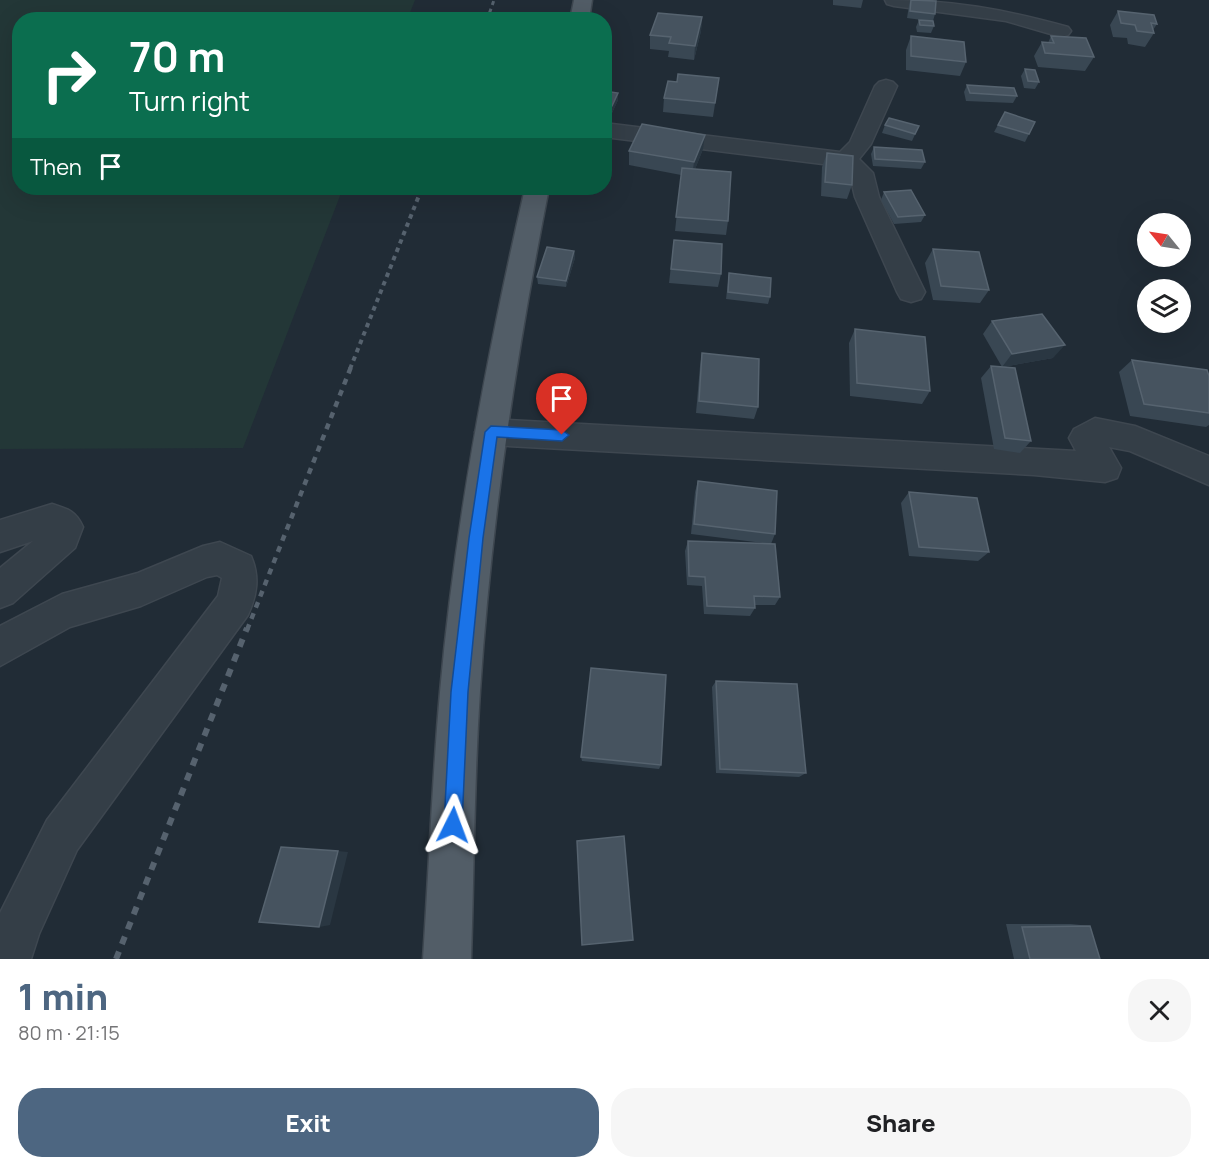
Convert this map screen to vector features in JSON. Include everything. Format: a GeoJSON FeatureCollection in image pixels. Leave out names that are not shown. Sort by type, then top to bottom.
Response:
{"type":"FeatureCollection","features":[{"type":"Feature","properties":{"kind":"main road"},"geometry":{"type":"LineString","coordinates":[[447,959],[460,692],[477,527],[513,299],[535,195]]}},
{"type":"Feature","properties":{"kind":"street"},"geometry":{"type":"LineString","coordinates":[[894,0],[1008,16],[1061,31]]}},
{"type":"Feature","properties":{"kind":"street"},"geometry":{"type":"LineString","coordinates":[[846,160],[860,144],[886,86]]}},
{"type":"Feature","properties":{"kind":"street"},"geometry":{"type":"LineString","coordinates":[[612,131],[846,160],[861,173],[867,197],[910,292]]}},
{"type":"Feature","properties":{"kind":"street"},"geometry":{"type":"LineString","coordinates":[[491,432],[1034,461],[1105,468],[1085,438],[1095,431],[1135,439],[1209,471]]}},
{"type":"Feature","properties":{"kind":"street"},"geometry":{"type":"LineString","coordinates":[[0,536],[52,519],[62,522],[66,527],[63,537],[0,591]]}},
{"type":"Feature","properties":{"kind":"street"},"geometry":{"type":"LineString","coordinates":[[0,647],[62,612],[141,589],[203,562],[220,558],[238,568],[240,577],[236,603],[62,835],[17,928],[7,959]]}},
{"type":"Feature","properties":{"kind":"green space"},"geometry":{"type":"Polygon","coordinates":[[[0,0],[415,0],[410,12],[12,12],[12,195],[340,195],[243,448],[0,449],[0,0]]]}},
{"type":"Feature","properties":{"kind":"building"},"geometry":{"type":"Polygon","coordinates":[[[911,0],[936,1],[935,14],[910,11],[911,0]]]}},
{"type":"Feature","properties":{"kind":"building"},"geometry":{"type":"Polygon","coordinates":[[[1118,11],[1154,15],[1157,24],[1151,23],[1154,33],[1137,31],[1135,25],[1121,23],[1118,11]]]}},
{"type":"Feature","properties":{"kind":"building"},"geometry":{"type":"Polygon","coordinates":[[[658,13],[702,17],[695,46],[669,43],[671,37],[650,35],[658,13]]]}},
{"type":"Feature","properties":{"kind":"building"},"geometry":{"type":"Polygon","coordinates":[[[919,20],[933,21],[934,26],[920,25],[919,20]]]}},
{"type":"Feature","properties":{"kind":"building"},"geometry":{"type":"Polygon","coordinates":[[[911,36],[964,42],[966,62],[911,56],[911,36]]]}},
{"type":"Feature","properties":{"kind":"building"},"geometry":{"type":"Polygon","coordinates":[[[1051,36],[1086,38],[1094,57],[1045,53],[1042,42],[1054,43],[1051,36]]]}},
{"type":"Feature","properties":{"kind":"building"},"geometry":{"type":"Polygon","coordinates":[[[1025,69],[1035,70],[1039,82],[1028,81],[1025,69]]]}},
{"type":"Feature","properties":{"kind":"building"},"geometry":{"type":"Polygon","coordinates":[[[678,74],[719,78],[715,103],[664,98],[668,81],[677,82],[678,74]]]}},
{"type":"Feature","properties":{"kind":"building"},"geometry":{"type":"Polygon","coordinates":[[[967,85],[1014,88],[1017,96],[970,93],[967,85]]]}},
{"type":"Feature","properties":{"kind":"building"},"geometry":{"type":"Polygon","coordinates":[[[612,92],[618,93],[612,106],[612,92]]]}},
{"type":"Feature","properties":{"kind":"building"},"geometry":{"type":"Polygon","coordinates":[[[1005,112],[1035,122],[1029,134],[998,125],[1005,112]]]}},
{"type":"Feature","properties":{"kind":"building"},"geometry":{"type":"Polygon","coordinates":[[[889,118],[919,126],[915,134],[885,125],[889,118]]]}},
{"type":"Feature","properties":{"kind":"building"},"geometry":{"type":"Polygon","coordinates":[[[642,124],[705,135],[694,162],[629,151],[642,124]]]}},
{"type":"Feature","properties":{"kind":"building"},"geometry":{"type":"Polygon","coordinates":[[[874,147],[922,150],[925,162],[875,159],[874,147]]]}},
{"type":"Feature","properties":{"kind":"building"},"geometry":{"type":"Polygon","coordinates":[[[827,153],[853,156],[852,185],[825,182],[827,153]]]}},
{"type":"Feature","properties":{"kind":"building"},"geometry":{"type":"Polygon","coordinates":[[[682,168],[731,172],[728,221],[676,217],[682,168]]]}},
{"type":"Feature","properties":{"kind":"building"},"geometry":{"type":"Polygon","coordinates":[[[911,190],[925,215],[898,217],[884,192],[911,190]]]}},
{"type":"Feature","properties":{"kind":"building"},"geometry":{"type":"Polygon","coordinates":[[[674,240],[722,244],[721,274],[671,269],[674,240]]]}},
{"type":"Feature","properties":{"kind":"building"},"geometry":{"type":"Polygon","coordinates":[[[547,247],[574,251],[566,281],[537,277],[547,247]]]}},
{"type":"Feature","properties":{"kind":"building"},"geometry":{"type":"Polygon","coordinates":[[[933,249],[979,252],[989,290],[941,286],[933,249]]]}},
{"type":"Feature","properties":{"kind":"building"},"geometry":{"type":"Polygon","coordinates":[[[729,273],[771,278],[770,297],[728,292],[729,273]]]}},
{"type":"Feature","properties":{"kind":"building"},"geometry":{"type":"Polygon","coordinates":[[[1042,314],[1065,345],[1012,354],[992,321],[1042,314]]]}},
{"type":"Feature","properties":{"kind":"building"},"geometry":{"type":"Polygon","coordinates":[[[855,329],[925,337],[930,391],[857,383],[855,329]]]}},
{"type":"Feature","properties":{"kind":"building"},"geometry":{"type":"Polygon","coordinates":[[[702,353],[759,359],[758,407],[699,401],[702,353]]]}},
{"type":"Feature","properties":{"kind":"building"},"geometry":{"type":"Polygon","coordinates":[[[1132,360],[1207,370],[1209,413],[1144,404],[1132,360]]]}},
{"type":"Feature","properties":{"kind":"building"},"geometry":{"type":"Polygon","coordinates":[[[991,366],[1015,368],[1031,441],[1005,438],[991,366]]]}},
{"type":"Feature","properties":{"kind":"building"},"geometry":{"type":"Polygon","coordinates":[[[698,481],[777,491],[775,534],[694,524],[698,481]]]}},
{"type":"Feature","properties":{"kind":"building"},"geometry":{"type":"Polygon","coordinates":[[[909,492],[977,498],[989,552],[919,547],[909,492]]]}},
{"type":"Feature","properties":{"kind":"building"},"geometry":{"type":"Polygon","coordinates":[[[688,541],[775,544],[780,597],[754,596],[755,608],[707,606],[705,577],[689,576],[688,541]]]}},
{"type":"Feature","properties":{"kind":"building"},"geometry":{"type":"Polygon","coordinates":[[[591,668],[666,675],[661,765],[581,757],[591,668]]]}},
{"type":"Feature","properties":{"kind":"building"},"geometry":{"type":"Polygon","coordinates":[[[716,681],[797,684],[806,773],[720,769],[716,681]]]}},
{"type":"Feature","properties":{"kind":"building"},"geometry":{"type":"Polygon","coordinates":[[[624,836],[633,940],[582,945],[577,841],[624,836]]]}},
{"type":"Feature","properties":{"kind":"building"},"geometry":{"type":"Polygon","coordinates":[[[281,847],[338,851],[319,927],[259,922],[281,847]]]}},
{"type":"Feature","properties":{"kind":"building"},"geometry":{"type":"Polygon","coordinates":[[[1090,926],[1100,959],[1030,959],[1022,927],[1090,926]]]}},
{"type":"Feature","properties":{"kind":"railway"},"geometry":{"type":"LineString","coordinates":[[490,12],[494,0]]}},
{"type":"Feature","properties":{"kind":"railway"},"geometry":{"type":"LineString","coordinates":[[350,369],[419,195]]}},
{"type":"Feature","properties":{"kind":"railway"},"geometry":{"type":"LineString","coordinates":[[247,630],[351,367]]}},
{"type":"Feature","properties":{"kind":"railway"},"geometry":{"type":"LineString","coordinates":[[116,959],[247,628]]}},
{"type":"Feature","properties":{"kind":"route"},"geometry":{"type":"LineString","coordinates":[[453,825],[460,692],[476,538],[491,432],[562,435]]}}]}
